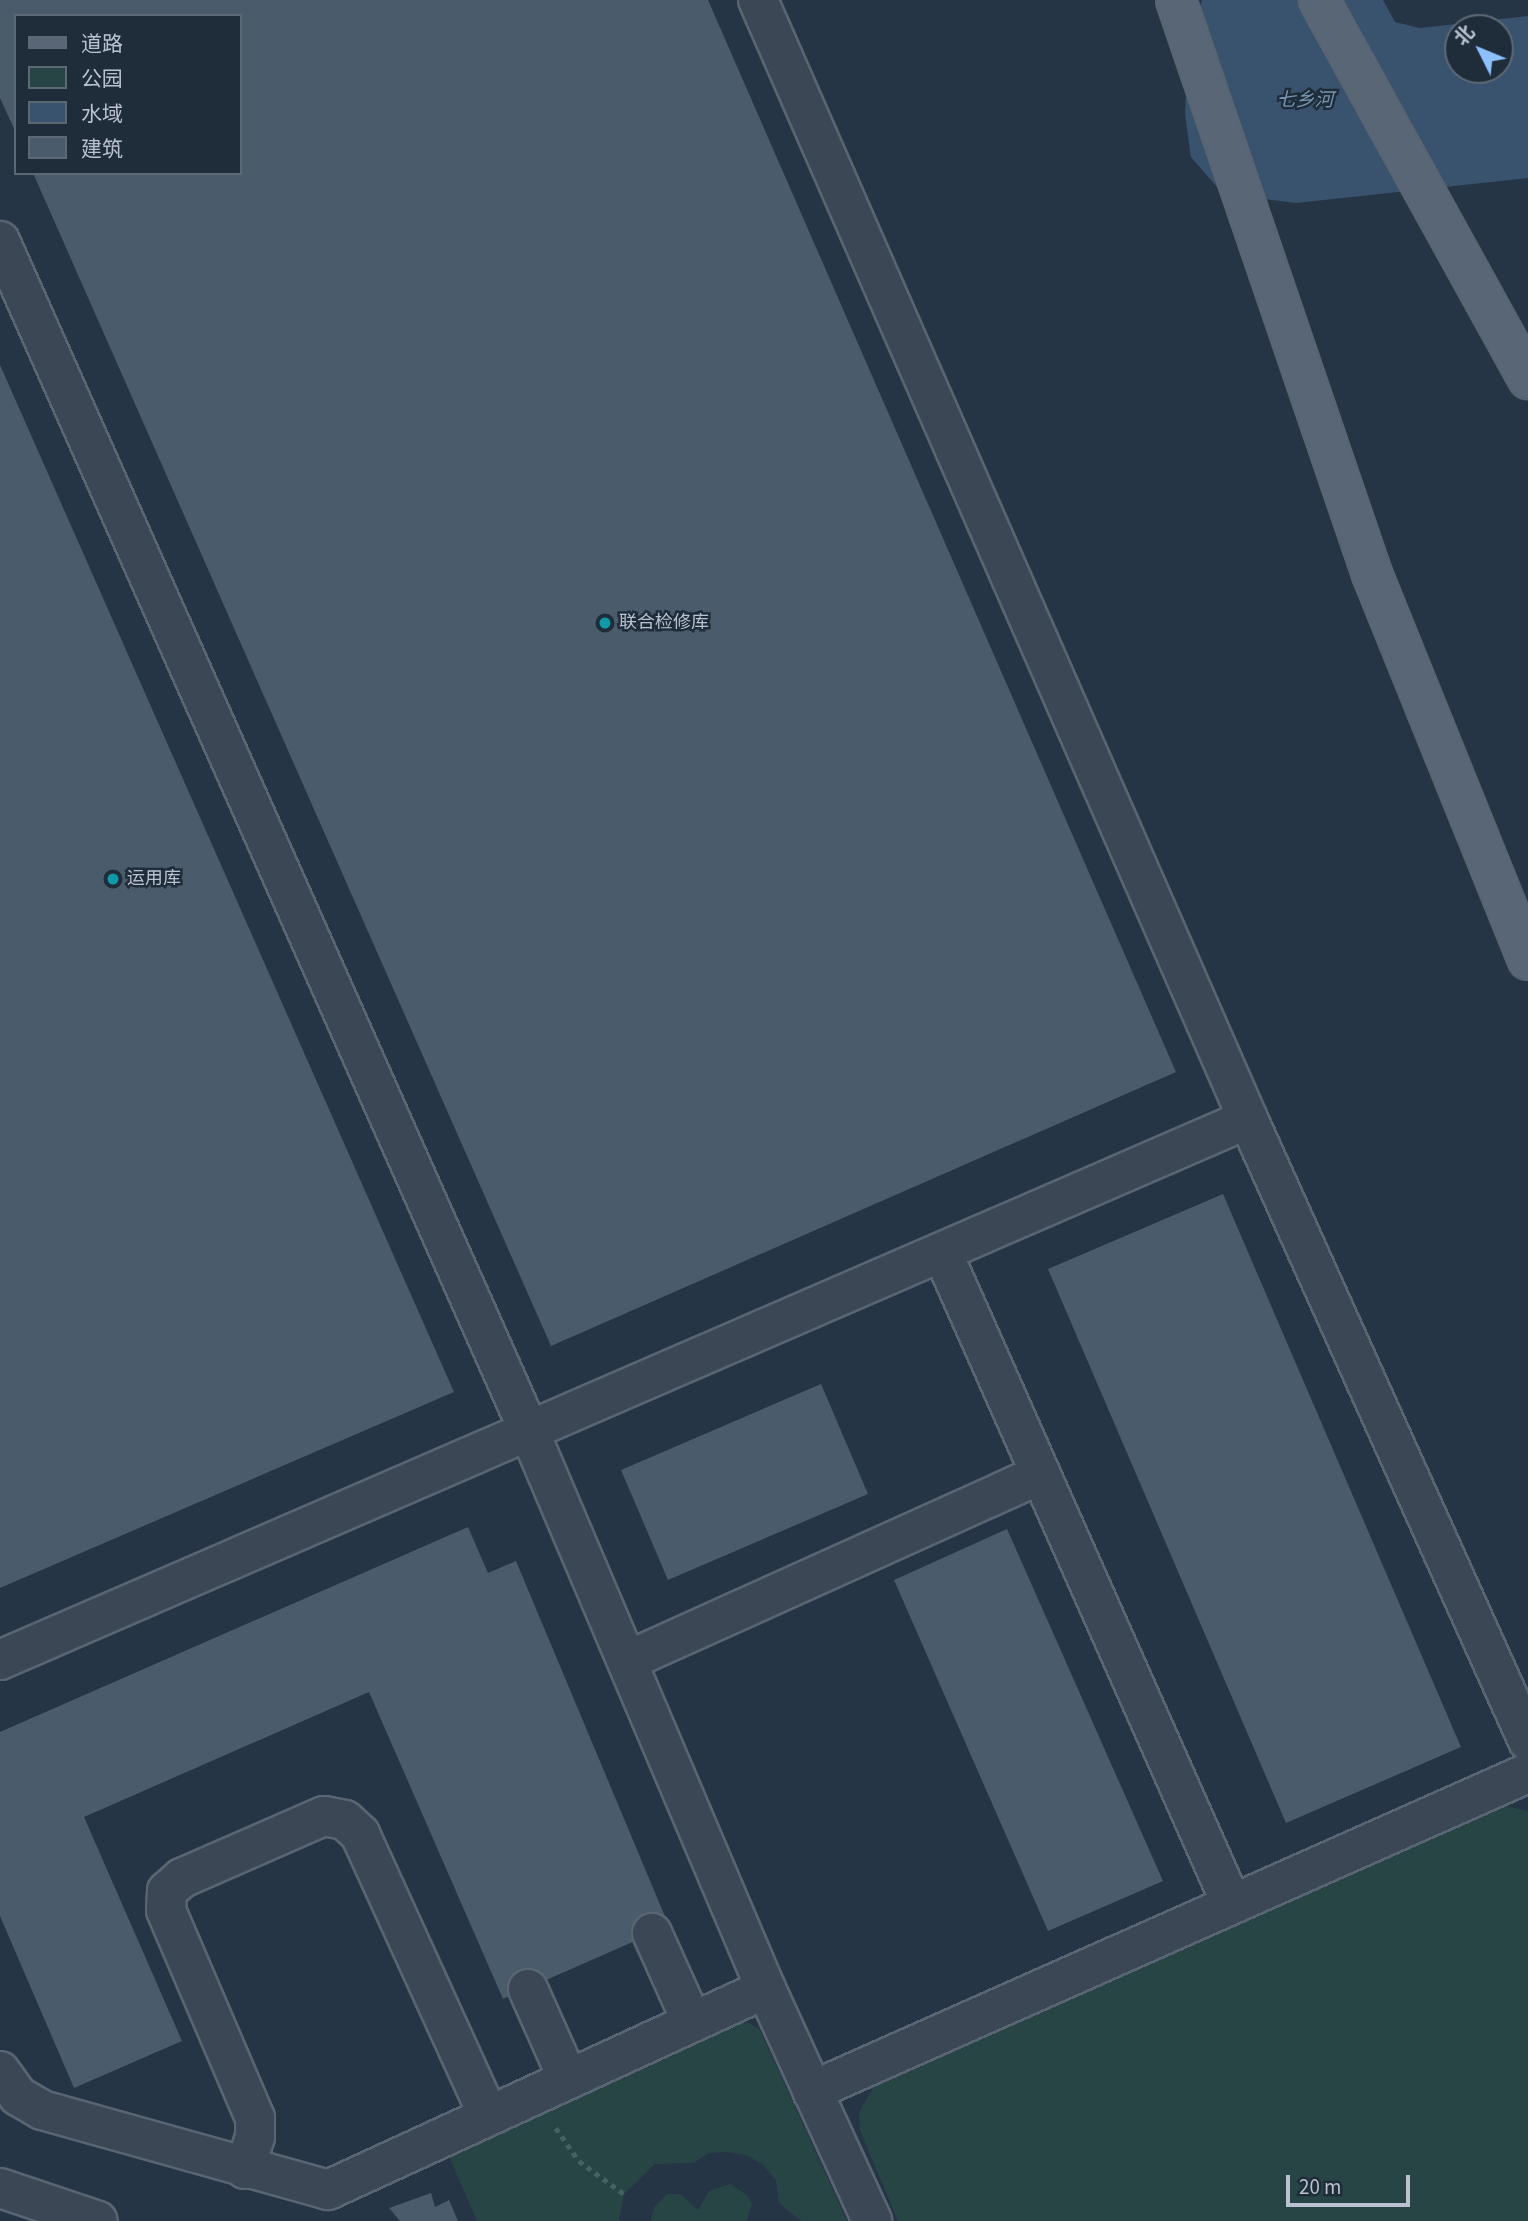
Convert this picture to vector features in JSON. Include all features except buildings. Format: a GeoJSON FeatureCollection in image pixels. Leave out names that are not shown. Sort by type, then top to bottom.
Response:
{"type":"FeatureCollection","features":[{"type":"Feature","properties":{"kind":"main road"},"geometry":{"type":"LineString","coordinates":[[1176,0],[1372,574],[1528,960]]}},
{"type":"Feature","properties":{"kind":"main road"},"geometry":{"type":"LineString","coordinates":[[1318,0],[1528,379]]}},
{"type":"Feature","properties":{"kind":"street"},"geometry":{"type":"LineString","coordinates":[[758,0],[1248,1119],[1528,1741]]}},
{"type":"Feature","properties":{"kind":"street"},"geometry":{"type":"LineString","coordinates":[[0,241],[529,1431],[766,1989],[872,2221]]}},
{"type":"Feature","properties":{"kind":"street"},"geometry":{"type":"LineString","coordinates":[[0,1661],[1248,1119]]}},
{"type":"Feature","properties":{"kind":"street"},"geometry":{"type":"LineString","coordinates":[[942,1252],[1232,1905]]}},
{"type":"Feature","properties":{"kind":"street"},"geometry":{"type":"LineString","coordinates":[[627,1661],[1041,1474]]}},
{"type":"Feature","properties":{"kind":"street"},"geometry":{"type":"LineString","coordinates":[[812,2091],[1528,1773]]}},
{"type":"Feature","properties":{"kind":"street"},"geometry":{"type":"LineString","coordinates":[[245,2169],[255,2118],[166,1910],[167,1891],[182,1878],[324,1816],[345,1820],[360,1834],[488,2115]]}},
{"type":"Feature","properties":{"kind":"street"},"geometry":{"type":"LineString","coordinates":[[652,1933],[692,2022]]}},
{"type":"Feature","properties":{"kind":"street"},"geometry":{"type":"LineString","coordinates":[[528,1989],[554,2086]]}},
{"type":"Feature","properties":{"kind":"street"},"geometry":{"type":"LineString","coordinates":[[0,2071],[18,2096],[42,2110],[245,2169],[333,2205],[488,2115],[766,1989]]}},
{"type":"Feature","properties":{"kind":"street"},"geometry":{"type":"LineString","coordinates":[[0,2188],[98,2221]]}},
{"type":"Feature","properties":{"kind":"path"},"geometry":{"type":"LineString","coordinates":[[554,2086],[564,2144],[598,2178],[624,2194]]}},
{"type":"Feature","properties":{"kind":"green space"},"geometry":{"type":"Polygon","coordinates":[[[1501,1805],[1528,1811],[1528,2221],[898,2221],[860,2130],[859,2112],[876,2083],[1501,1805]]]}},
{"type":"Feature","properties":{"kind":"green space"},"geometry":{"type":"Polygon","coordinates":[[[733,2023],[749,2023],[760,2030],[847,2221],[801,2221],[779,2203],[776,2180],[762,2164],[746,2155],[725,2152],[708,2153],[694,2163],[655,2164],[624,2194],[619,2221],[477,2221],[449,2156],[733,2023]]]}},
{"type":"Feature","properties":{"kind":"green space"},"geometry":{"type":"Polygon","coordinates":[[[730,2184],[748,2196],[752,2205],[746,2221],[651,2221],[654,2207],[667,2194],[680,2194],[698,2210],[709,2191],[730,2184]]]}},
{"type":"Feature","properties":{"kind":"water","name":"七乡河"},"geometry":{"type":"Polygon","coordinates":[[[1202,0],[1383,0],[1395,22],[1420,28],[1444,25],[1444,84],[1514,84],[1514,18],[1528,16],[1528,178],[1296,203],[1223,194],[1191,157],[1185,114],[1188,51],[1202,0]]]}},
{"type":"Feature","properties":{"kind":"place","name":"联合检修库"},"geometry":{"type":"Point","coordinates":[605,623]}},
{"type":"Feature","properties":{"kind":"place","name":"运用库"},"geometry":{"type":"Point","coordinates":[113,879]}}]}
